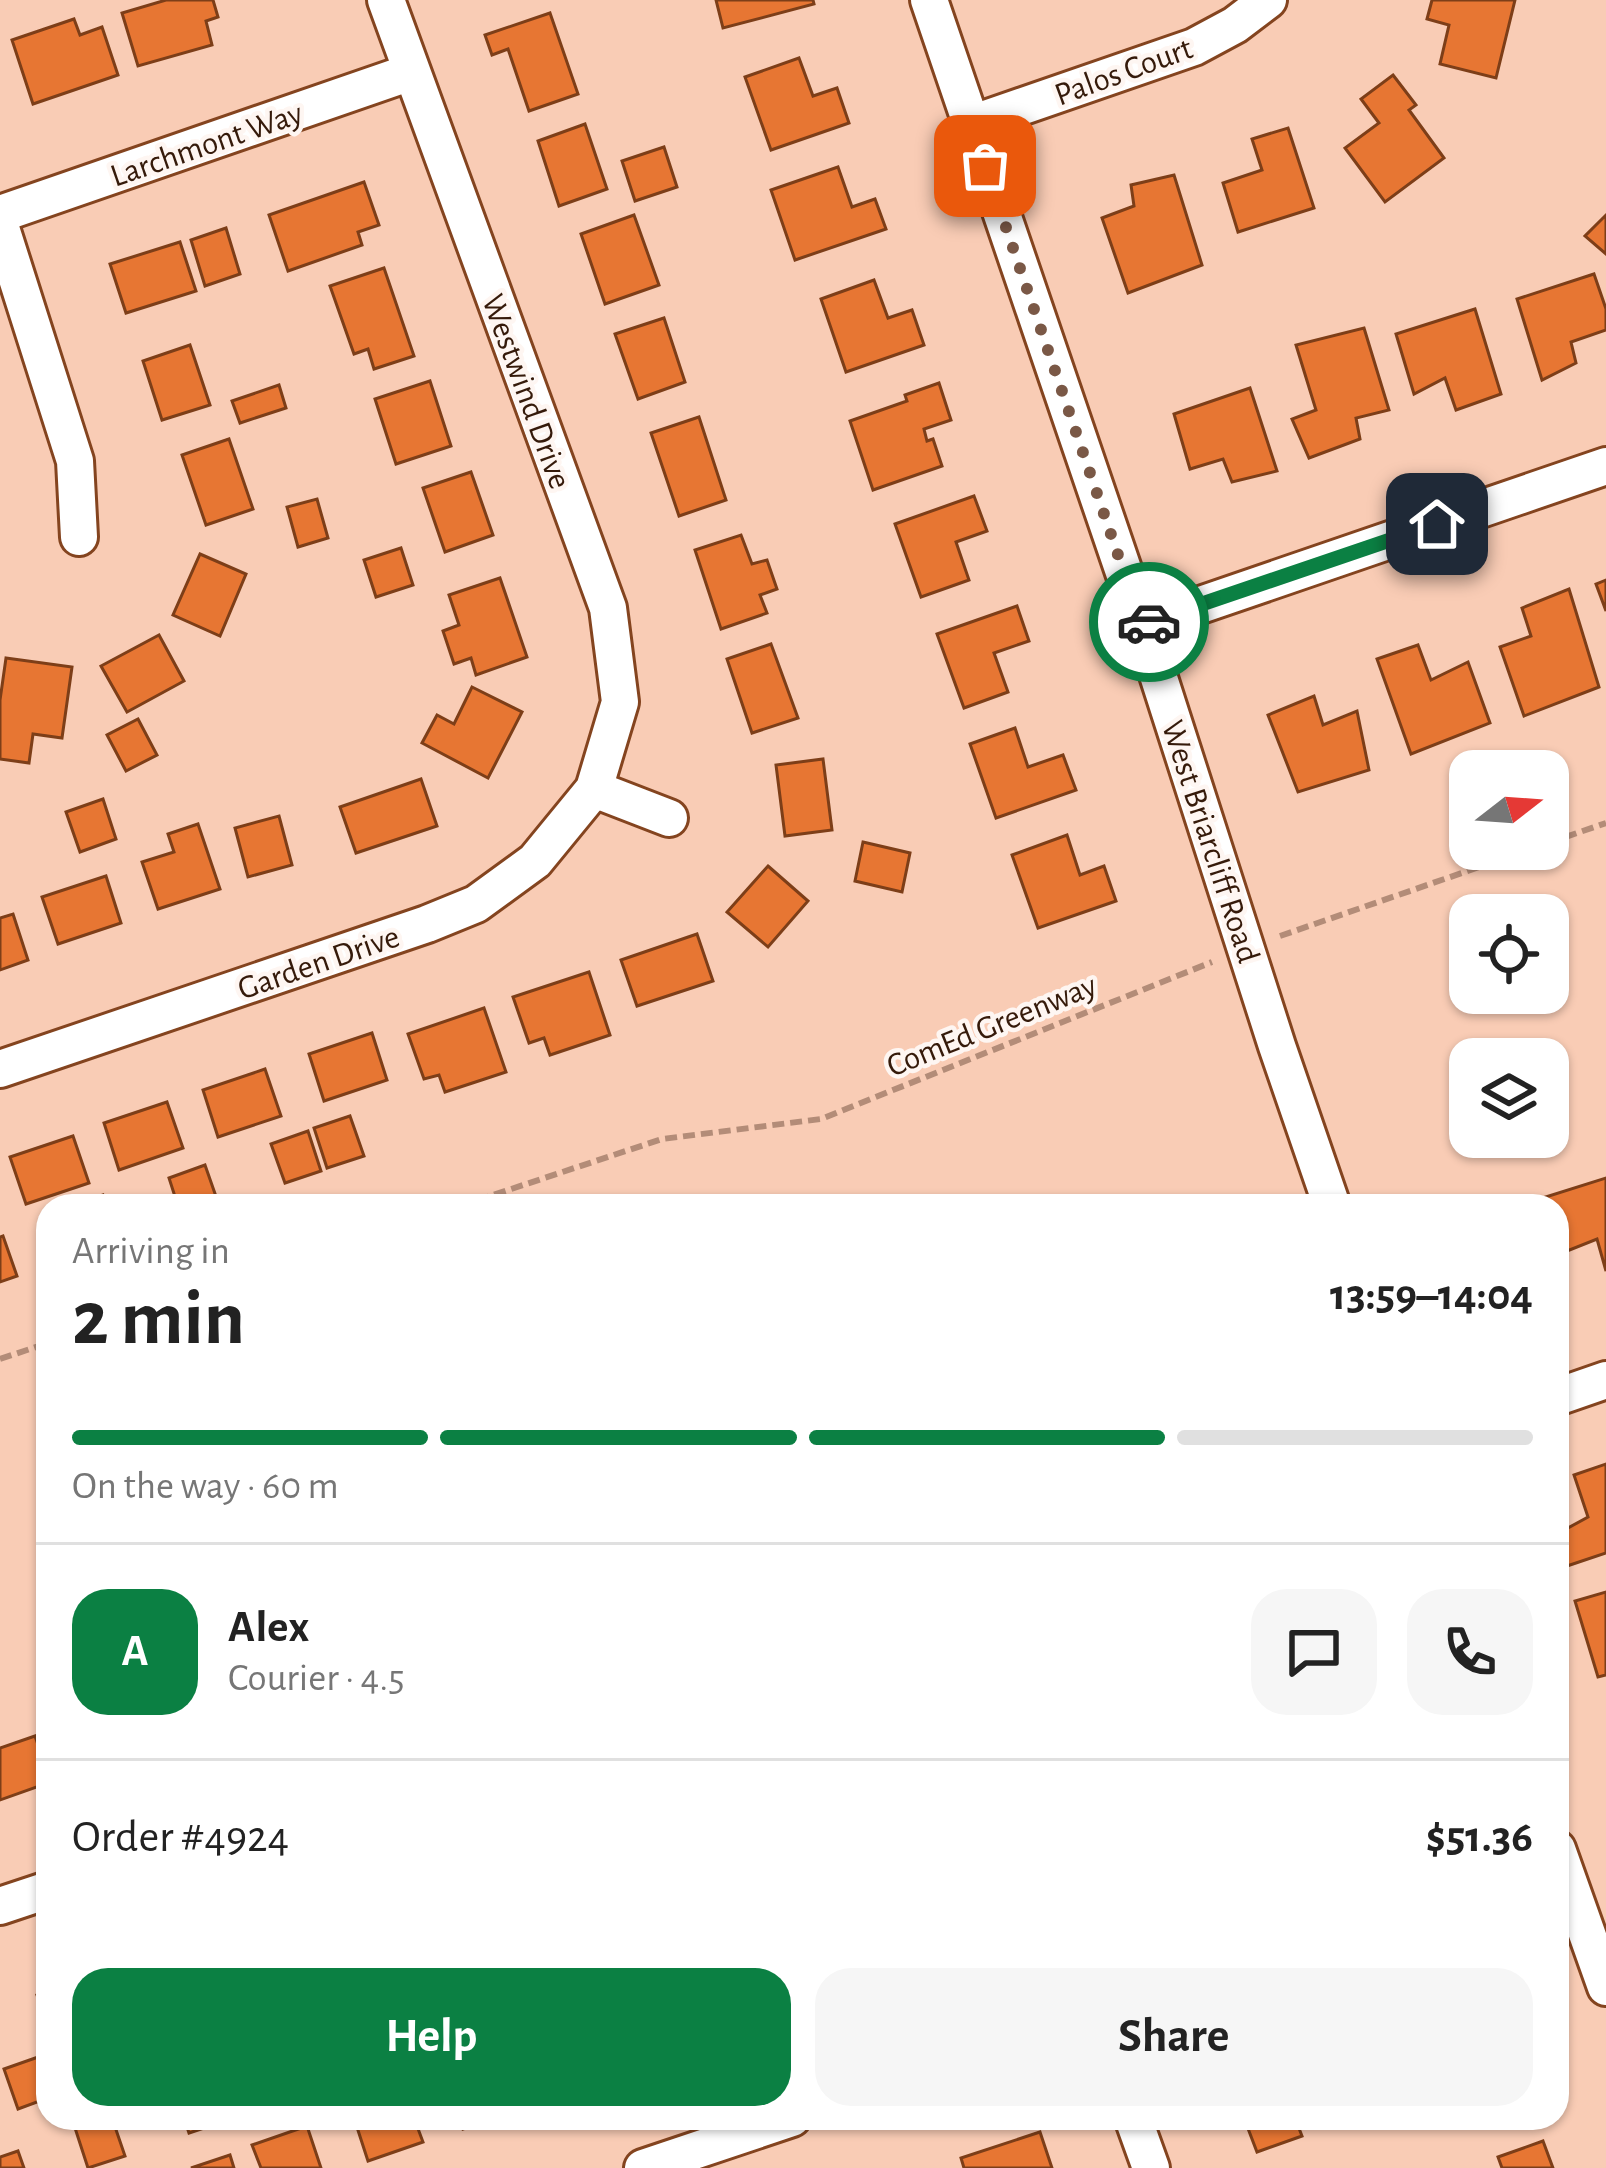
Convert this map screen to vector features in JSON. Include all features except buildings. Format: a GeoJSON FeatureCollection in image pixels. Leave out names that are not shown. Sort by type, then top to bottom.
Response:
{"type":"FeatureCollection","features":[{"type":"Feature","properties":{"kind":"street","name":"Westwind Drive"},"geometry":{"type":"LineString","coordinates":[[386,0],[608,608],[620,702],[594,789]]}},
{"type":"Feature","properties":{"kind":"street","name":"West Briarcliff Road"},"geometry":{"type":"LineString","coordinates":[[929,0],[1142,625],[1328,1194]]}},
{"type":"Feature","properties":{"kind":"street","name":"Palos Court"},"geometry":{"type":"LineString","coordinates":[[970,124],[1194,47],[1268,0]]}},
{"type":"Feature","properties":{"kind":"street","name":"Larchmont Way"},"geometry":{"type":"LineString","coordinates":[[0,214],[411,72]]}},
{"type":"Feature","properties":{"kind":"street"},"geometry":{"type":"LineString","coordinates":[[0,225],[75,461],[79,537]]}},
{"type":"Feature","properties":{"kind":"street"},"geometry":{"type":"LineString","coordinates":[[1142,625],[1606,466]]}},
{"type":"Feature","properties":{"kind":"street"},"geometry":{"type":"LineString","coordinates":[[594,789],[669,818]]}},
{"type":"Feature","properties":{"kind":"street","name":"Garden Drive"},"geometry":{"type":"LineString","coordinates":[[0,1069],[476,904],[536,861],[594,789]]}},
{"type":"Feature","properties":{"kind":"street"},"geometry":{"type":"LineString","coordinates":[[1569,1393],[1606,1380]]}},
{"type":"Feature","properties":{"kind":"street"},"geometry":{"type":"LineString","coordinates":[[1569,1883],[1606,1987]]}},
{"type":"Feature","properties":{"kind":"street"},"geometry":{"type":"LineString","coordinates":[[0,1906],[36,1894]]}},
{"type":"Feature","properties":{"kind":"street"},"geometry":{"type":"LineString","coordinates":[[643,2168],[756,2130]]}},
{"type":"Feature","properties":{"kind":"street"},"geometry":{"type":"LineString","coordinates":[[1137,2130],[1151,2168]]}},
{"type":"Feature","properties":{"kind":"path"},"geometry":{"type":"LineString","coordinates":[[1569,836],[1606,823]]}},
{"type":"Feature","properties":{"kind":"path","name":"ComEd Greenway"},"geometry":{"type":"LineString","coordinates":[[496,1194],[662,1139],[821,1119],[1246,948],[1471,870]]}},
{"type":"Feature","properties":{"kind":"path"},"geometry":{"type":"LineString","coordinates":[[0,1359],[36,1347]]}},
{"type":"Feature","properties":{"kind":"way so far"},"geometry":{"type":"LineString","coordinates":[[985,166],[1142,625],[1149,622]]}},
{"type":"Feature","properties":{"kind":"route"},"geometry":{"type":"LineString","coordinates":[[1149,622],[1437,524]]}}]}
